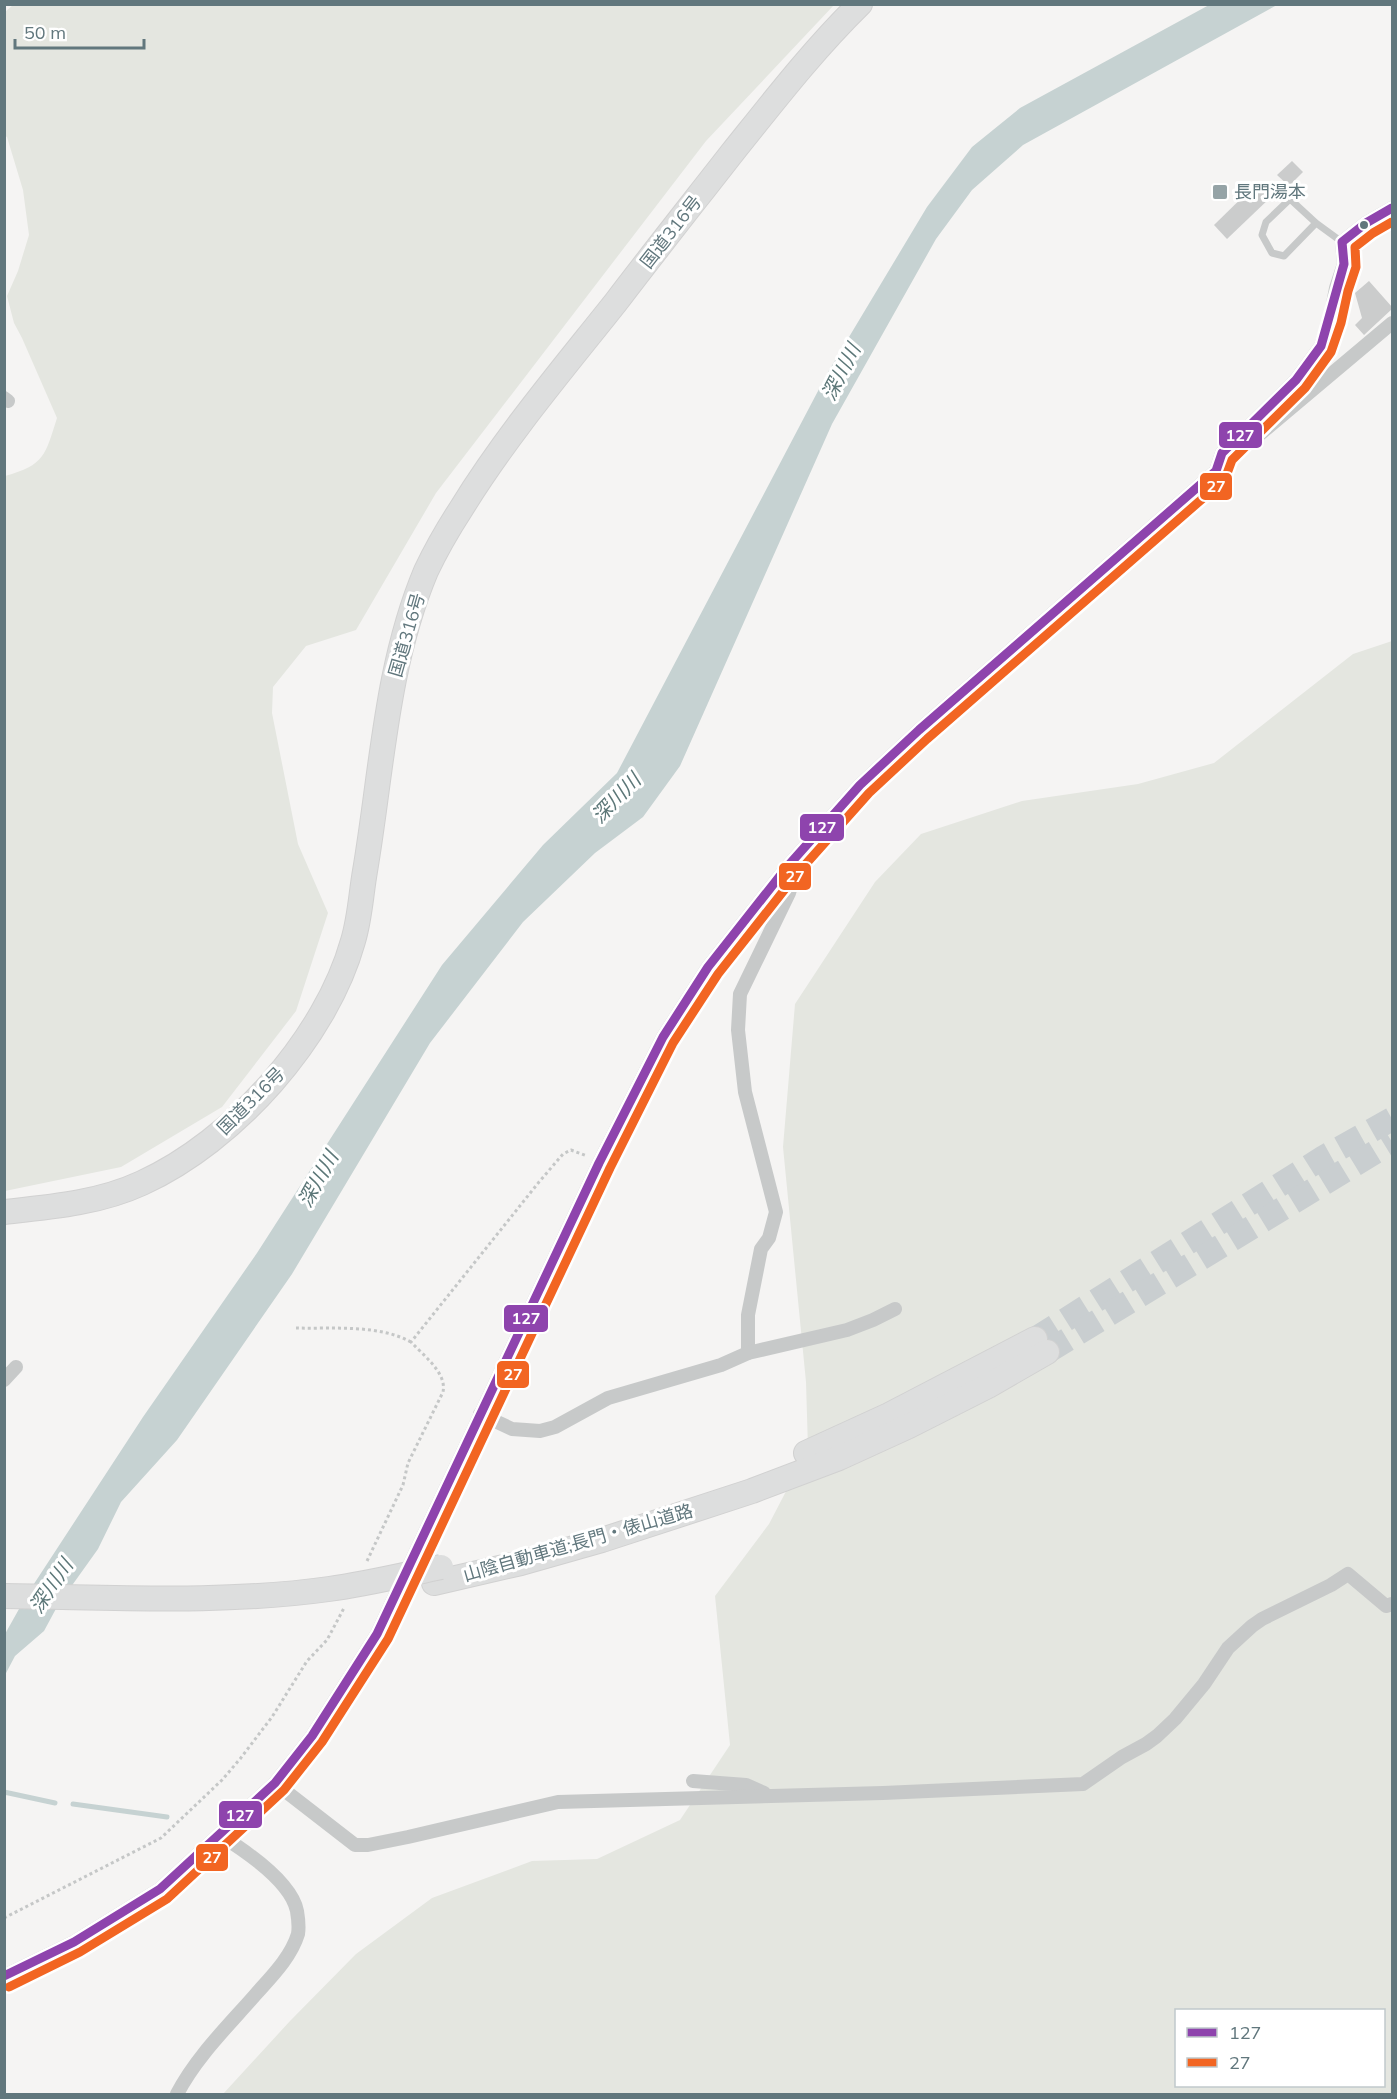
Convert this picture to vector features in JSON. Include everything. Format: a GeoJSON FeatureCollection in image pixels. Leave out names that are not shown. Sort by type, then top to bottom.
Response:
{"type":"FeatureCollection","features":[{"type":"Feature","properties":{"kind":"highway","name":"国道316号"},"geometry":{"type":"LineString","coordinates":[[4,1212],[64,1206],[102,1197],[142,1183],[184,1159],[229,1126],[292,1060],[313,1030],[333,992],[354,940],[397,659],[427,570],[446,534],[477,483],[508,439],[615,302],[782,90],[827,37],[860,4]]}},
{"type":"Feature","properties":{"kind":"highway","name":"山陰自動車道;長門・俵山道路"},"geometry":{"type":"LineString","coordinates":[[4,1596],[266,1595],[521,1563],[752,1491],[839,1458],[988,1386],[1041,1346]]}},
{"type":"Feature","properties":{"kind":"highway","name":"山陰自動車道;長門・俵山道路"},"geometry":{"type":"LineString","coordinates":[[4,1611],[205,1612],[269,1608],[339,1600],[437,1575]]}},
{"type":"Feature","properties":{"kind":"street"},"geometry":{"type":"LineString","coordinates":[[1216,471],[1222,453],[1296,380],[1321,346],[1344,264],[1342,242],[1366,223],[1392,208]]}},
{"type":"Feature","properties":{"kind":"street"},"geometry":{"type":"LineString","coordinates":[[4,1976],[74,1942],[160,1889],[275,1783],[312,1736],[377,1634],[599,1163],[663,1037],[708,966],[787,867],[860,785],[919,730],[1216,471],[1392,323]]}},
{"type":"Feature","properties":{"kind":"street"},"geometry":{"type":"LineString","coordinates":[[748,1353],[748,1315],[761,1249],[769,1238],[776,1212],[745,1092],[738,1030],[740,994],[789,893],[793,880],[787,867]]}},
{"type":"Feature","properties":{"kind":"street"},"geometry":{"type":"LineString","coordinates":[[480,1414],[512,1428],[540,1431],[555,1427],[608,1398],[722,1365],[748,1353],[847,1330],[895,1309]]}},
{"type":"Feature","properties":{"kind":"street"},"geometry":{"type":"LineString","coordinates":[[4,1380],[16,1367]]}},
{"type":"Feature","properties":{"kind":"street"},"geometry":{"type":"LineString","coordinates":[[275,1783],[355,1845],[368,1845],[408,1837],[558,1802],[883,1793],[1083,1784],[1156,1736],[1183,1710],[1228,1648],[1262,1619],[1332,1585],[1348,1574],[1386,1606],[1392,1604]]}},
{"type":"Feature","properties":{"kind":"street"},"geometry":{"type":"LineString","coordinates":[[693,1781],[746,1785],[769,1795]]}},
{"type":"Feature","properties":{"kind":"street"},"geometry":{"type":"LineString","coordinates":[[177,2094],[185,2078],[278,1970],[289,1954],[298,1932],[297,1909],[287,1890],[253,1855],[220,1834]]}},
{"type":"Feature","properties":{"kind":"lane"},"geometry":{"type":"LineString","coordinates":[[1316,223],[1284,256],[1272,253],[1262,235],[1266,222],[1290,199],[1316,223],[1342,242]]}},
{"type":"Feature","properties":{"kind":"path"},"geometry":{"type":"LineString","coordinates":[[411,1342],[563,1154],[571,1150],[599,1163]]}},
{"type":"Feature","properties":{"kind":"path"},"geometry":{"type":"LineString","coordinates":[[296,1328],[363,1330],[398,1335],[411,1342],[441,1375],[445,1385],[408,1463],[403,1485],[364,1567]]}},
{"type":"Feature","properties":{"kind":"path"},"geometry":{"type":"LineString","coordinates":[[4,1918],[161,1838],[222,1780],[240,1759],[272,1717],[307,1661],[327,1640],[345,1608]]}},
{"type":"Feature","properties":{"kind":"shaded area"},"geometry":{"type":"Polygon","coordinates":[[[13,5],[834,5],[706,141],[436,493],[356,630],[306,646],[273,687],[272,713],[298,844],[328,913],[296,1011],[222,1107],[121,1167],[5,1191],[5,476],[28,468],[42,457],[57,418],[14,323],[7,296],[18,271],[29,235],[23,190],[5,136],[5,12],[13,5]]]}},
{"type":"Feature","properties":{"kind":"shaded area"},"geometry":{"type":"Polygon","coordinates":[[[1392,641],[1392,2094],[223,2094],[356,1954],[432,1898],[532,1861],[597,1859],[680,1820],[730,1745],[715,1596],[769,1524],[808,1449],[806,1382],[783,1147],[795,1004],[875,882],[921,834],[1022,801],[1138,784],[1214,763],[1353,654],[1392,641]]]}},
{"type":"Feature","properties":{"kind":"water","name":"深川川"},"geometry":{"type":"Polygon","coordinates":[[[1209,5],[1277,5],[1023,145],[972,190],[936,239],[832,424],[680,766],[643,817],[595,853],[523,922],[430,1043],[292,1274],[177,1440],[121,1502],[98,1549],[58,1605],[44,1631],[15,1656],[5,1675],[5,1634],[28,1593],[143,1417],[257,1253],[442,965],[543,845],[617,773],[828,372],[927,207],[972,147],[1020,108],[1209,5]]]}},
{"type":"Feature","properties":{"kind":"building"},"geometry":{"type":"Polygon","coordinates":[[[1292,161],[1303,172],[1289,186],[1277,175],[1292,161]]]}},
{"type":"Feature","properties":{"kind":"building"},"geometry":{"type":"Polygon","coordinates":[[[1259,181],[1273,195],[1227,239],[1214,225],[1259,181]]]}},
{"type":"Feature","properties":{"kind":"building"},"geometry":{"type":"Polygon","coordinates":[[[1369,281],[1392,309],[1364,335],[1355,325],[1362,318],[1355,293],[1369,281]]]}},
{"type":"Feature","properties":{"kind":"waterway"},"geometry":{"type":"LineString","coordinates":[[4,1792],[55,1803]]}},
{"type":"Feature","properties":{"kind":"waterway"},"geometry":{"type":"LineString","coordinates":[[73,1804],[167,1817]]}},
{"type":"Feature","properties":{"kind":"tunnel"},"geometry":{"type":"LineString","coordinates":[[1035,1339],[1324,1157],[1392,1119]]}},
{"type":"Feature","properties":{"kind":"tunnel"},"geometry":{"type":"LineString","coordinates":[[1047,1352],[1392,1142]]}},
{"type":"Feature","properties":{"kind":"transit line","name":"127"},"geometry":{"type":"LineString","coordinates":[[4,1976],[74,1942],[160,1889],[275,1783],[312,1736],[377,1634],[599,1163],[663,1037],[708,967],[787,867],[860,785],[919,730],[1216,471],[1222,453],[1296,380],[1321,346],[1344,264],[1342,242],[1366,223],[1392,208]]}},
{"type":"Feature","properties":{"kind":"transit line","name":"27"},"geometry":{"type":"LineString","coordinates":[[9,1987],[80,1952],[167,1899],[284,1790],[322,1742],[388,1639],[610,1168],[673,1043],[718,974],[796,875],[869,793],[927,739],[1225,479],[1232,460],[1305,388],[1331,352],[1356,267],[1355,247],[1392,222]]}},
{"type":"Feature","properties":{"kind":"place","name":"長門湯本"},"geometry":{"type":"Point","coordinates":[1220,192]}}]}
